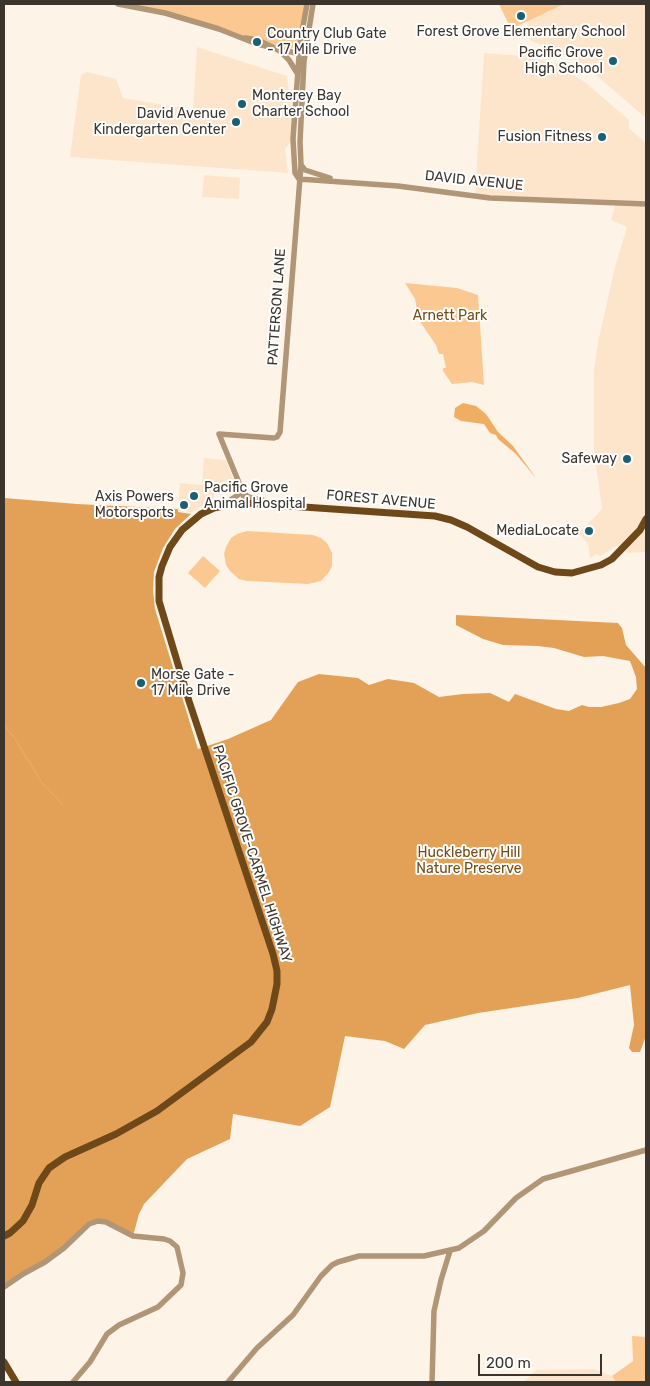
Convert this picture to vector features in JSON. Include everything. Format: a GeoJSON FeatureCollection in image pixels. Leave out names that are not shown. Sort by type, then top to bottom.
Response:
{"type":"FeatureCollection","features":[{"type":"Feature","properties":{"kind":"main road","name":"FOREST AVENUE"},"geometry":{"type":"LineString","coordinates":[[201,514],[220,506],[245,503],[435,516],[467,527],[538,567],[563,572],[581,571],[606,562],[630,541],[640,530],[646,519]]}},
{"type":"Feature","properties":{"kind":"main road","name":"PACIFIC GROVE-CARMEL HIGHWAY"},"geometry":{"type":"LineString","coordinates":[[4,1236],[23,1221],[32,1205],[39,1183],[49,1168],[64,1157],[146,1118],[164,1106],[251,1042],[267,1022],[272,1010],[277,984],[277,972],[273,954],[158,601],[159,578],[165,556],[182,530],[201,514]]}},
{"type":"Feature","properties":{"kind":"main road"},"geometry":{"type":"LineString","coordinates":[[4,1362],[16,1382]]}},
{"type":"Feature","properties":{"kind":"street"},"geometry":{"type":"LineString","coordinates":[[118,4],[165,13],[219,29],[257,44],[300,54]]}},
{"type":"Feature","properties":{"kind":"street"},"geometry":{"type":"LineString","coordinates":[[299,179],[295,173],[292,147],[302,28],[307,4]]}},
{"type":"Feature","properties":{"kind":"street"},"geometry":{"type":"LineString","coordinates":[[299,179],[304,61],[313,4]]}},
{"type":"Feature","properties":{"kind":"street"},"geometry":{"type":"LineString","coordinates":[[273,48],[289,60],[298,74]]}},
{"type":"Feature","properties":{"kind":"street"},"geometry":{"type":"LineString","coordinates":[[301,165],[306,170],[339,182]]}},
{"type":"Feature","properties":{"kind":"street","name":"DAVID AVENUE"},"geometry":{"type":"LineString","coordinates":[[299,179],[398,186],[490,198],[646,204]]}},
{"type":"Feature","properties":{"kind":"street","name":"PATTERSON LANE"},"geometry":{"type":"LineString","coordinates":[[241,488],[219,434],[274,438],[280,432],[299,179]]}},
{"type":"Feature","properties":{"kind":"street"},"geometry":{"type":"LineString","coordinates":[[241,488],[245,503]]}},
{"type":"Feature","properties":{"kind":"street"},"geometry":{"type":"LineString","coordinates":[[241,488],[248,497],[278,502],[282,506]]}},
{"type":"Feature","properties":{"kind":"street"},"geometry":{"type":"LineString","coordinates":[[220,506],[238,495],[241,488]]}},
{"type":"Feature","properties":{"kind":"street"},"geometry":{"type":"LineString","coordinates":[[228,1382],[257,1348],[293,1315],[321,1276],[332,1265],[345,1259],[359,1256],[431,1255],[459,1248],[484,1231],[516,1198],[544,1179],[646,1150]]}},
{"type":"Feature","properties":{"kind":"street"},"geometry":{"type":"LineString","coordinates":[[4,1287],[45,1262],[93,1222],[106,1222],[133,1236],[164,1239],[177,1247],[183,1273],[181,1284],[158,1307],[111,1330],[90,1362],[73,1382]]}},
{"type":"Feature","properties":{"kind":"street"},"geometry":{"type":"LineString","coordinates":[[444,1270],[459,1248]]}},
{"type":"Feature","properties":{"kind":"street"},"geometry":{"type":"LineString","coordinates":[[432,1382],[434,1311],[450,1251]]}},
{"type":"Feature","properties":{"kind":"street"},"geometry":{"type":"LineString","coordinates":[[431,1255],[440,1259],[444,1270]]}},
{"type":"Feature","properties":{"kind":"shaded area","name":"Pacific Grove High School"},"geometry":{"type":"Polygon","coordinates":[[[499,4],[646,4],[646,118],[583,64],[530,40],[527,21],[511,29],[499,4]]]}},
{"type":"Feature","properties":{"kind":"shaded area","name":"Monterey Bay Charter School"},"geometry":{"type":"Polygon","coordinates":[[[197,47],[287,76],[294,131],[293,139],[285,149],[288,173],[70,157],[81,75],[87,72],[116,79],[123,98],[193,110],[197,47]]]}},
{"type":"Feature","properties":{"kind":"shaded area"},"geometry":{"type":"Polygon","coordinates":[[[484,53],[525,56],[558,64],[586,83],[629,120],[629,128],[646,143],[646,552],[628,553],[616,546],[600,556],[597,554],[590,558],[588,544],[579,533],[602,509],[594,450],[594,370],[598,342],[615,267],[627,227],[611,220],[617,200],[475,195],[484,53]]]}},
{"type":"Feature","properties":{"kind":"shaded area"},"geometry":{"type":"Polygon","coordinates":[[[204,175],[240,178],[239,199],[202,197],[204,175]]]}},
{"type":"Feature","properties":{"kind":"shaded area"},"geometry":{"type":"Polygon","coordinates":[[[463,403],[476,406],[486,414],[498,432],[513,446],[536,478],[516,454],[498,439],[496,435],[490,433],[484,424],[461,421],[454,417],[455,408],[463,403]]]}},
{"type":"Feature","properties":{"kind":"shaded area"},"geometry":{"type":"Polygon","coordinates":[[[204,458],[226,460],[233,479],[227,484],[215,484],[214,499],[192,512],[178,511],[180,483],[202,485],[204,458]]]}},
{"type":"Feature","properties":{"kind":"shaded area"},"geometry":{"type":"Polygon","coordinates":[[[594,1369],[612,1376],[616,1382],[524,1382],[536,1370],[594,1369]]]}},
{"type":"Feature","properties":{"kind":"green space"},"geometry":{"type":"Polygon","coordinates":[[[118,4],[307,4],[298,43],[290,50],[219,29],[118,4]]]}},
{"type":"Feature","properties":{"kind":"green space","name":"Forest Grove Elementary School"},"geometry":{"type":"Polygon","coordinates":[[[499,4],[564,4],[511,29],[499,4]]]}},
{"type":"Feature","properties":{"kind":"green space","name":"Arnett Park"},"geometry":{"type":"Polygon","coordinates":[[[405,283],[457,288],[478,295],[484,385],[472,382],[452,384],[443,371],[443,368],[446,368],[443,354],[439,354],[436,345],[419,320],[415,299],[405,283]]]}},
{"type":"Feature","properties":{"kind":"green space","name":"Huckleberry Hill Nature Preserve"},"geometry":{"type":"Polygon","coordinates":[[[4,498],[178,509],[178,512],[191,514],[175,529],[163,548],[154,572],[153,590],[155,609],[198,749],[228,739],[271,720],[298,682],[319,674],[358,678],[369,685],[388,679],[414,683],[439,697],[490,693],[509,702],[515,694],[556,709],[569,711],[582,705],[601,707],[619,703],[630,699],[637,689],[636,677],[630,661],[603,656],[584,657],[554,648],[503,645],[483,639],[456,625],[456,615],[618,623],[622,628],[626,645],[646,668],[646,1036],[640,1052],[632,1052],[629,1048],[634,1025],[630,985],[578,998],[478,1013],[425,1025],[404,1049],[385,1041],[345,1036],[330,1107],[300,1126],[233,1114],[230,1139],[187,1159],[144,1204],[133,1236],[112,1225],[93,1222],[71,1242],[4,1287],[4,498]]]}},
{"type":"Feature","properties":{"kind":"green space"},"geometry":{"type":"Polygon","coordinates":[[[247,531],[313,535],[321,538],[327,543],[332,553],[332,566],[321,581],[308,584],[239,579],[226,565],[224,554],[231,538],[247,531]]]}},
{"type":"Feature","properties":{"kind":"green space"},"geometry":{"type":"Polygon","coordinates":[[[203,556],[220,571],[205,588],[188,573],[203,556]]]}},
{"type":"Feature","properties":{"kind":"green space"},"geometry":{"type":"Polygon","coordinates":[[[632,1336],[646,1337],[646,1382],[616,1382],[612,1376],[633,1361],[632,1336]]]}},
{"type":"Feature","properties":{"kind":"waterway"},"geometry":{"type":"LineString","coordinates":[[4,725],[14,737],[42,783],[63,805]]}},
{"type":"Feature","properties":{"kind":"place","name":"Forest Grove Elementary School"},"geometry":{"type":"Point","coordinates":[521,16]}},
{"type":"Feature","properties":{"kind":"place","name":"Country Club Gate - 17 Mile Drive"},"geometry":{"type":"Point","coordinates":[257,42]}},
{"type":"Feature","properties":{"kind":"place","name":"Pacific Grove High School"},"geometry":{"type":"Point","coordinates":[613,61]}},
{"type":"Feature","properties":{"kind":"place","name":"Monterey Bay Charter School"},"geometry":{"type":"Point","coordinates":[242,104]}},
{"type":"Feature","properties":{"kind":"place","name":"David Avenue Kindergarten Center"},"geometry":{"type":"Point","coordinates":[236,122]}},
{"type":"Feature","properties":{"kind":"place","name":"Fusion Fitness"},"geometry":{"type":"Point","coordinates":[602,137]}},
{"type":"Feature","properties":{"kind":"place","name":"Safeway"},"geometry":{"type":"Point","coordinates":[627,459]}},
{"type":"Feature","properties":{"kind":"place","name":"Pacific Grove Animal Hospital"},"geometry":{"type":"Point","coordinates":[194,496]}},
{"type":"Feature","properties":{"kind":"place","name":"Axis Powers Motorsports"},"geometry":{"type":"Point","coordinates":[184,505]}},
{"type":"Feature","properties":{"kind":"place","name":"MediaLocate"},"geometry":{"type":"Point","coordinates":[589,531]}},
{"type":"Feature","properties":{"kind":"place","name":"Morse Gate - 17 Mile Drive"},"geometry":{"type":"Point","coordinates":[141,683]}}]}
